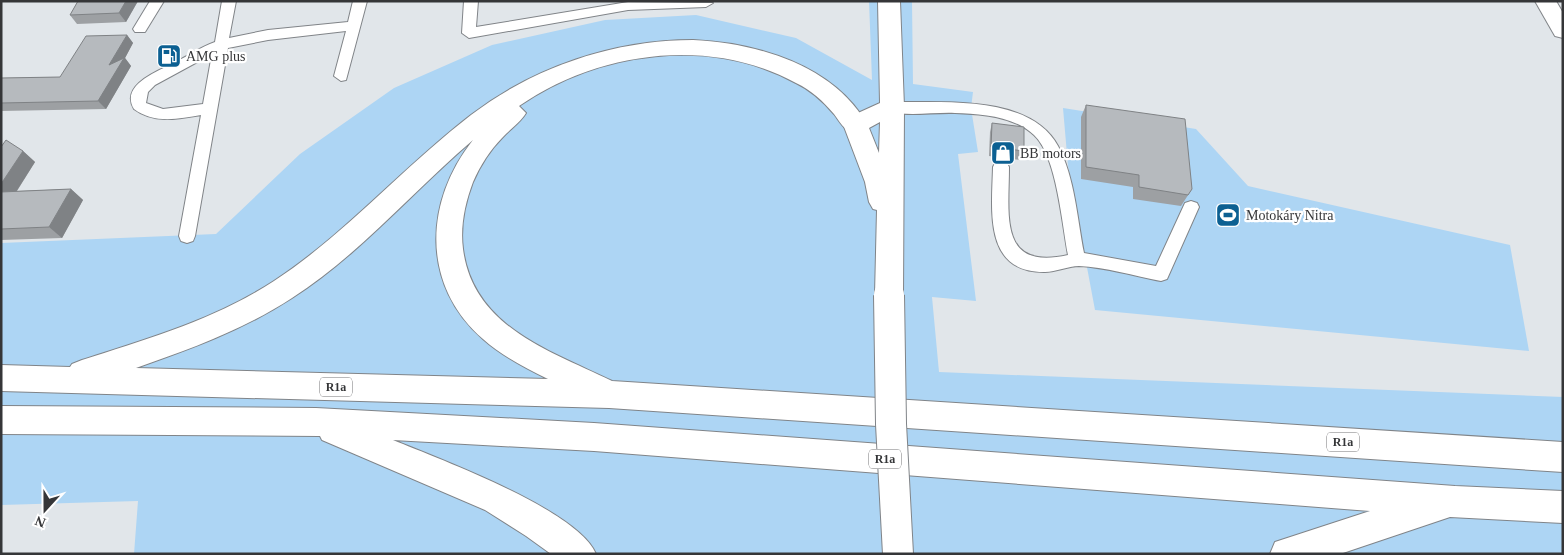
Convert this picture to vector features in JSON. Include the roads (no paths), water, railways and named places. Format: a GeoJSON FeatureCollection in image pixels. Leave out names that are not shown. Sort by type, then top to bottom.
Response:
{"type":"FeatureCollection","features":[{"type":"Feature","properties":{"kind":"main road"},"geometry":{"type":"LineString","coordinates":[[890,1],[892,107],[889,295],[891,424],[898,554]]}},
{"type":"Feature","properties":{"kind":"main road"},"geometry":{"type":"LineString","coordinates":[[1545,1],[1563,31]]}},
{"type":"Feature","properties":{"kind":"main road"},"geometry":{"type":"LineString","coordinates":[[64,380],[208,331],[246,312],[285,289],[322,261],[439,154],[491,111],[533,85],[582,64],[609,56],[670,47],[704,48],[734,52],[767,60],[798,74],[830,94],[855,124],[878,182],[890,237]]}},
{"type":"Feature","properties":{"kind":"main road"},"geometry":{"type":"LineString","coordinates":[[609,394],[512,344],[480,318],[460,291],[450,263],[448,238],[451,209],[460,179],[475,153],[490,134],[517,111],[542,95],[574,79],[610,67],[673,57],[731,61],[762,69],[788,82],[855,124]]}},
{"type":"Feature","properties":{"kind":"main road"},"geometry":{"type":"LineString","coordinates":[[855,124],[892,107]]}},
{"type":"Feature","properties":{"kind":"main road","name":"R1a"},"geometry":{"type":"LineString","coordinates":[[1,378],[609,394],[1563,456]]}},
{"type":"Feature","properties":{"kind":"main road","name":"R1a"},"geometry":{"type":"LineString","coordinates":[[1,420],[316,422],[594,437],[1454,502],[1563,506]]}},
{"type":"Feature","properties":{"kind":"main road"},"geometry":{"type":"LineString","coordinates":[[316,422],[496,500],[538,524],[580,554]]}},
{"type":"Feature","properties":{"kind":"main road"},"geometry":{"type":"LineString","coordinates":[[1287,554],[1454,502]]}},
{"type":"Feature","properties":{"kind":"lane"},"geometry":{"type":"LineString","coordinates":[[140,29],[157,1]]}},
{"type":"Feature","properties":{"kind":"lane"},"geometry":{"type":"LineString","coordinates":[[187,236],[229,1]]}},
{"type":"Feature","properties":{"kind":"lane"},"geometry":{"type":"LineString","coordinates":[[341,76],[360,1]]}},
{"type":"Feature","properties":{"kind":"lane"},"geometry":{"type":"LineString","coordinates":[[471,1],[469,33],[628,6],[706,3],[706,1]]}},
{"type":"Feature","properties":{"kind":"lane"},"geometry":{"type":"LineString","coordinates":[[209,108],[160,114],[146,111],[139,105],[138,97],[143,88],[153,79],[220,45],[253,38],[354,26]]}},
{"type":"Feature","properties":{"kind":"lane"},"geometry":{"type":"LineString","coordinates":[[892,107],[971,108],[997,112],[1019,119],[1038,130],[1051,146],[1059,173],[1077,259]]}},
{"type":"Feature","properties":{"kind":"lane"},"geometry":{"type":"LineString","coordinates":[[1001,167],[1003,237],[1014,256],[1032,266],[1060,266],[1077,259],[1160,274],[1191,207]]}},
{"type":"Feature","properties":{"kind":"place","name":"AMG plus"},"geometry":{"type":"Point","coordinates":[169,56]}},
{"type":"Feature","properties":{"kind":"place","name":"BB motors"},"geometry":{"type":"Point","coordinates":[1003,153]}},
{"type":"Feature","properties":{"kind":"place","name":"Motokáry Nitra"},"geometry":{"type":"Point","coordinates":[1228,215]}}]}
